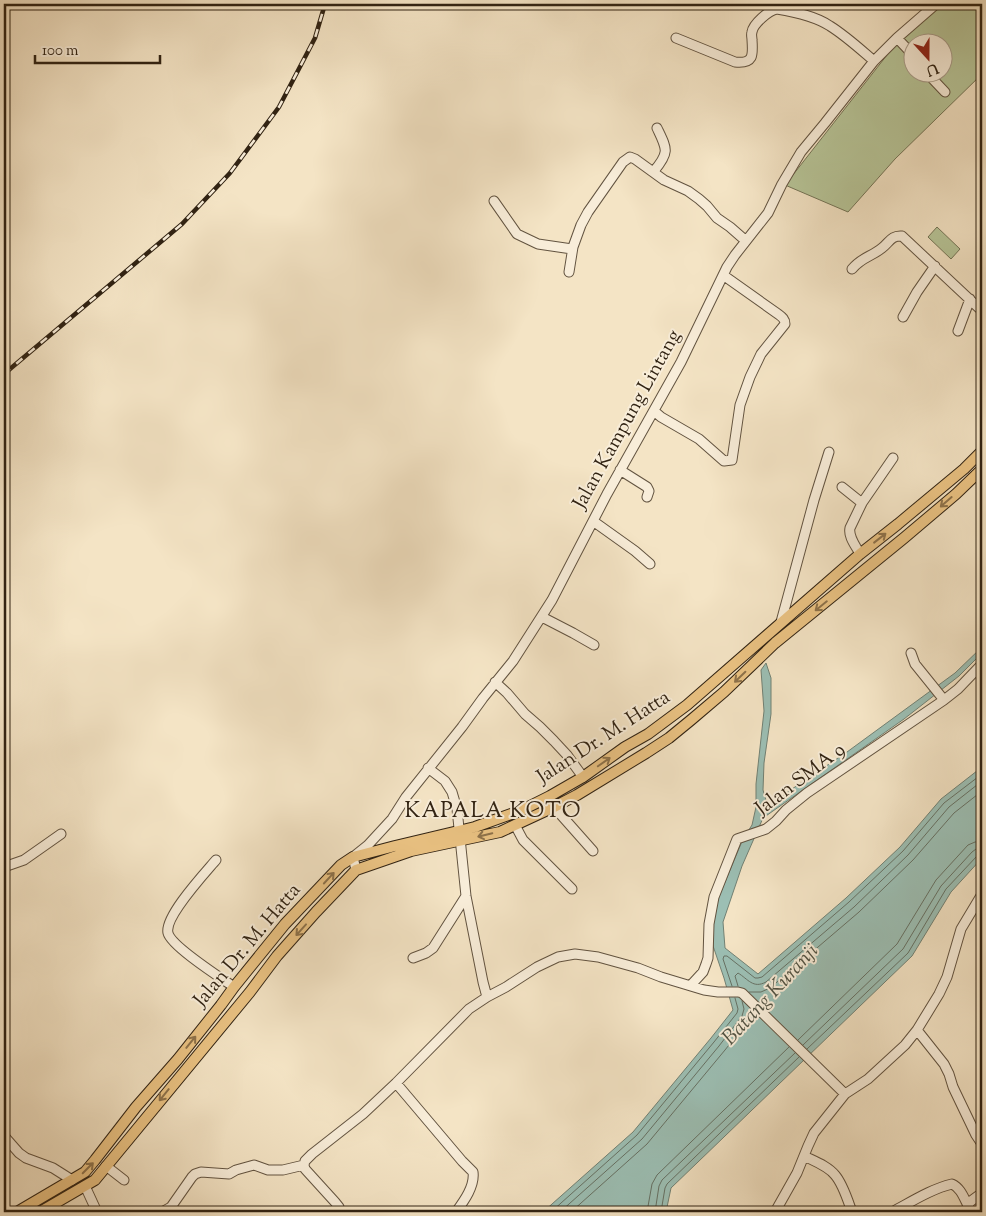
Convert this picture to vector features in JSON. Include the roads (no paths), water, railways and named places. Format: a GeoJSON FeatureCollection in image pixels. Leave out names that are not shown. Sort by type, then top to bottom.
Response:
{"type":"FeatureCollection","features":[{"type":"Feature","properties":{"kind":"main road","name":"Jalan Dr. M. Hatta"},"geometry":{"type":"LineString","coordinates":[[40,1212],[95,1180],[278,956],[356,870],[460,836],[475,827],[522,810],[583,777],[625,747],[648,734],[671,718],[718,679],[802,603],[964,469],[982,451]]}},
{"type":"Feature","properties":{"kind":"main road","name":"Jalan Dr. M. Hatta"},"geometry":{"type":"LineString","coordinates":[[17,1212],[85,1172],[285,924],[341,865],[353,858],[395,846],[500,832],[577,795],[646,753],[669,738],[724,692],[775,643],[904,538],[982,469]]}},
{"type":"Feature","properties":{"kind":"main road"},"geometry":{"type":"LineString","coordinates":[[212,1016],[223,1024]]}},
{"type":"Feature","properties":{"kind":"street","name":"Jalan Kampung Lintang"},"geometry":{"type":"LineString","coordinates":[[353,858],[392,819],[428,768],[513,661],[542,617],[620,470],[693,339],[735,255],[768,214],[782,184],[801,152],[874,61],[936,4]]}},
{"type":"Feature","properties":{"kind":"street"},"geometry":{"type":"LineString","coordinates":[[676,38],[736,62],[744,63],[749,61],[753,52],[753,29],[766,14],[773,9],[777,9],[805,16],[829,26],[854,43],[874,61]]}},
{"type":"Feature","properties":{"kind":"street"},"geometry":{"type":"LineString","coordinates":[[897,38],[904,45]]}},
{"type":"Feature","properties":{"kind":"street"},"geometry":{"type":"LineString","coordinates":[[936,82],[945,92]]}},
{"type":"Feature","properties":{"kind":"street"},"geometry":{"type":"LineString","coordinates":[[654,171],[665,156],[666,150],[666,146],[657,128]]}},
{"type":"Feature","properties":{"kind":"street"},"geometry":{"type":"LineString","coordinates":[[569,272],[572,249],[580,225],[627,158],[633,157],[664,180],[699,199],[717,218],[746,241]]}},
{"type":"Feature","properties":{"kind":"street"},"geometry":{"type":"LineString","coordinates":[[494,202],[518,234],[538,244],[572,249]]}},
{"type":"Feature","properties":{"kind":"street"},"geometry":{"type":"LineString","coordinates":[[852,269],[858,262],[881,248],[890,239],[902,236],[982,310]]}},
{"type":"Feature","properties":{"kind":"street"},"geometry":{"type":"LineString","coordinates":[[903,317],[935,266]]}},
{"type":"Feature","properties":{"kind":"street"},"geometry":{"type":"LineString","coordinates":[[654,411],[699,439],[724,461],[732,460],[740,405],[750,377],[761,354],[785,322],[778,314],[724,275]]}},
{"type":"Feature","properties":{"kind":"street"},"geometry":{"type":"LineString","coordinates":[[958,331],[970,299]]}},
{"type":"Feature","properties":{"kind":"street"},"geometry":{"type":"LineString","coordinates":[[781,622],[829,452]]}},
{"type":"Feature","properties":{"kind":"street"},"geometry":{"type":"LineString","coordinates":[[860,554],[849,533],[862,503],[893,458]]}},
{"type":"Feature","properties":{"kind":"street"},"geometry":{"type":"LineString","coordinates":[[620,470],[647,487],[649,491],[647,497]]}},
{"type":"Feature","properties":{"kind":"street"},"geometry":{"type":"LineString","coordinates":[[842,487],[862,503]]}},
{"type":"Feature","properties":{"kind":"street"},"geometry":{"type":"LineString","coordinates":[[593,521],[650,564]]}},
{"type":"Feature","properties":{"kind":"street"},"geometry":{"type":"LineString","coordinates":[[542,617],[594,645]]}},
{"type":"Feature","properties":{"kind":"street"},"geometry":{"type":"LineString","coordinates":[[911,653],[915,664],[941,696]]}},
{"type":"Feature","properties":{"kind":"street","name":"Jalan SMA 9"},"geometry":{"type":"LineString","coordinates":[[691,986],[703,972],[708,958],[709,924],[714,897],[736,839],[761,831],[776,821],[807,793],[941,696],[958,689],[982,664]]}},
{"type":"Feature","properties":{"kind":"street"},"geometry":{"type":"LineString","coordinates":[[495,682],[554,742],[583,777]]}},
{"type":"Feature","properties":{"kind":"street"},"geometry":{"type":"LineString","coordinates":[[428,768],[445,782],[452,792],[457,809],[466,896],[487,997]]}},
{"type":"Feature","properties":{"kind":"street"},"geometry":{"type":"LineString","coordinates":[[554,807],[593,851]]}},
{"type":"Feature","properties":{"kind":"street"},"geometry":{"type":"LineString","coordinates":[[515,825],[522,840],[572,889]]}},
{"type":"Feature","properties":{"kind":"street"},"geometry":{"type":"LineString","coordinates":[[4,867],[24,860],[61,834]]}},
{"type":"Feature","properties":{"kind":"street"},"geometry":{"type":"LineString","coordinates":[[353,858],[356,870]]}},
{"type":"Feature","properties":{"kind":"street"},"geometry":{"type":"LineString","coordinates":[[216,860],[173,914],[168,927],[168,934],[172,941],[185,952],[234,987]]}},
{"type":"Feature","properties":{"kind":"street"},"geometry":{"type":"LineString","coordinates":[[776,1212],[797,1173],[814,1134],[845,1094],[868,1079],[905,1045],[917,1030],[947,977],[960,929],[982,894]]}},
{"type":"Feature","properties":{"kind":"street"},"geometry":{"type":"LineString","coordinates":[[413,958],[433,948],[466,896]]}},
{"type":"Feature","properties":{"kind":"street"},"geometry":{"type":"LineString","coordinates":[[339,1212],[339,1207],[305,1169],[305,1161],[363,1114],[469,1009],[537,967],[558,957],[574,954],[598,958],[704,990],[744,994],[845,1094]]}},
{"type":"Feature","properties":{"kind":"street"},"geometry":{"type":"LineString","coordinates":[[917,1030],[944,1064],[953,1087],[982,1144]]}},
{"type":"Feature","properties":{"kind":"street"},"geometry":{"type":"LineString","coordinates":[[396,1083],[473,1172],[473,1183],[456,1212]]}},
{"type":"Feature","properties":{"kind":"street"},"geometry":{"type":"LineString","coordinates":[[4,1136],[26,1158],[52,1168],[72,1180]]}},
{"type":"Feature","properties":{"kind":"street"},"geometry":{"type":"LineString","coordinates":[[804,1156],[836,1175],[852,1212]]}},
{"type":"Feature","properties":{"kind":"street"},"geometry":{"type":"LineString","coordinates":[[162,1212],[171,1207],[192,1177],[201,1172],[229,1174],[254,1165],[268,1170],[283,1170],[304,1165]]}},
{"type":"Feature","properties":{"kind":"street"},"geometry":{"type":"LineString","coordinates":[[106,1166],[124,1180]]}},
{"type":"Feature","properties":{"kind":"street"},"geometry":{"type":"LineString","coordinates":[[892,1212],[924,1195],[952,1184],[959,1189],[969,1208],[982,1193]]}},
{"type":"Feature","properties":{"kind":"street"},"geometry":{"type":"LineString","coordinates":[[85,1186],[97,1212]]}},
{"type":"Feature","properties":{"kind":"water","name":"Batang Kuranji"},"geometry":{"type":"Polygon","coordinates":[[[982,647],[982,653],[959,676],[904,719],[763,818],[742,866],[723,922],[725,948],[758,974],[846,898],[900,847],[941,799],[982,767],[982,858],[951,892],[912,956],[671,1188],[666,1212],[543,1212],[633,1132],[733,1010],[711,940],[715,906],[743,839],[752,825],[756,807],[756,784],[764,711],[761,670],[766,663],[771,678],[771,714],[764,763],[763,790],[767,804],[763,812],[786,793],[847,752],[955,673],[982,647]]]}},
{"type":"Feature","properties":{"kind":"railway"},"geometry":{"type":"LineString","coordinates":[[4,374],[182,224],[230,173],[279,107],[315,38],[325,4]]}},
{"type":"Feature","properties":{"kind":"district","name":"KAPALA KOTO"},"geometry":{"type":"Point","coordinates":[493,812]}}]}
